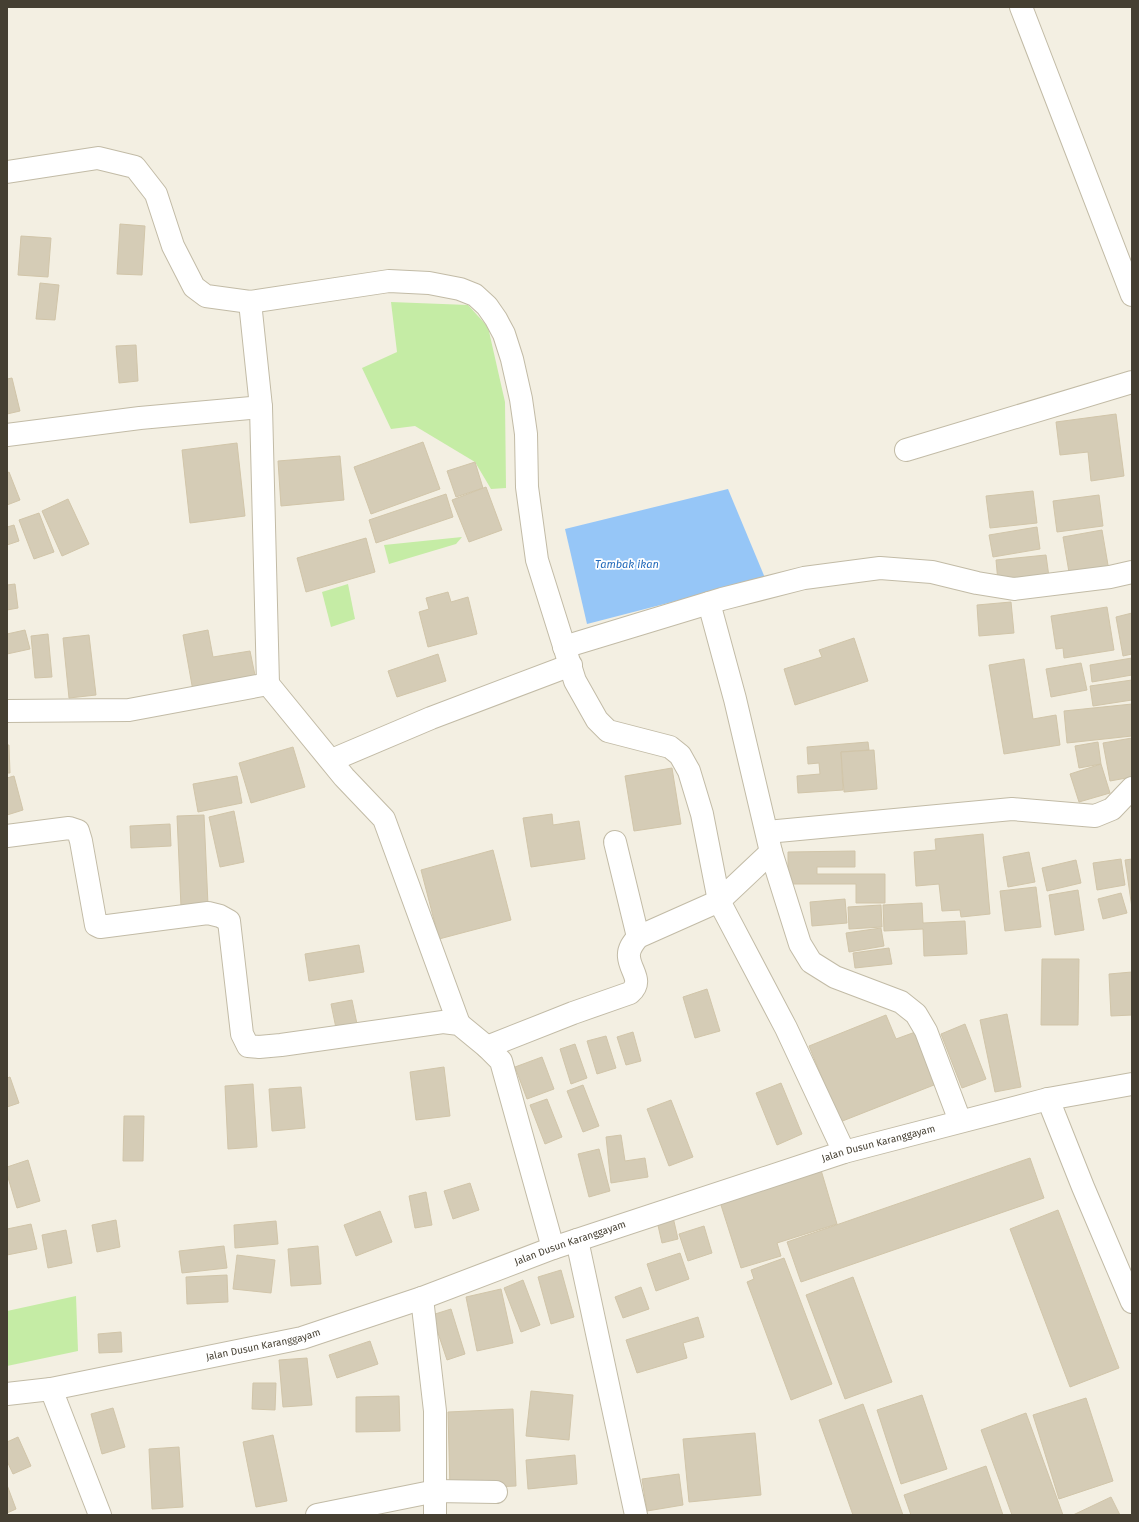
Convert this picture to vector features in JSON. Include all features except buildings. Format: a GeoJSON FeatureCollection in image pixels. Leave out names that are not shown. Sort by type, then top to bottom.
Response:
{"type":"FeatureCollection","features":[{"type":"Feature","properties":{"kind":"street"},"geometry":{"type":"LineString","coordinates":[[1021,7],[1132,294]]}},
{"type":"Feature","properties":{"kind":"street"},"geometry":{"type":"LineString","coordinates":[[7,172],[98,158],[134,167],[156,194],[173,246],[194,288],[206,296],[250,302],[389,281],[429,283],[460,289],[475,295],[487,306],[499,324],[512,359],[521,399],[526,434],[527,487],[537,560],[568,656],[585,701],[597,720],[608,732],[670,747],[680,755],[689,771],[696,789],[722,899],[786,1028],[844,1152]]}},
{"type":"Feature","properties":{"kind":"street"},"geometry":{"type":"LineString","coordinates":[[250,302],[261,407],[268,684],[384,819],[459,1024],[487,1047],[501,1061],[553,1248]]}},
{"type":"Feature","properties":{"kind":"street"},"geometry":{"type":"LineString","coordinates":[[906,450],[1132,382]]}},
{"type":"Feature","properties":{"kind":"street"},"geometry":{"type":"LineString","coordinates":[[7,435],[140,418],[261,407]]}},
{"type":"Feature","properties":{"kind":"street"},"geometry":{"type":"LineString","coordinates":[[332,760],[431,718],[568,656],[709,603],[804,578],[880,568],[932,572],[977,583],[1014,589],[1110,577],[1132,572]]}},
{"type":"Feature","properties":{"kind":"street"},"geometry":{"type":"LineString","coordinates":[[709,603],[735,699],[765,850],[800,944],[811,962],[835,976],[901,1002],[916,1014],[926,1031],[960,1121]]}},
{"type":"Feature","properties":{"kind":"street"},"geometry":{"type":"LineString","coordinates":[[7,712],[129,710],[268,684]]}},
{"type":"Feature","properties":{"kind":"street"},"geometry":{"type":"LineString","coordinates":[[487,1047],[573,1013],[630,993],[636,989],[637,982],[629,958],[631,946],[638,937],[722,899],[765,850],[1012,809],[1095,816],[1112,809],[1132,788]]}},
{"type":"Feature","properties":{"kind":"street"},"geometry":{"type":"LineString","coordinates":[[7,836],[69,828],[78,831],[96,926],[100,927],[208,913],[220,916],[229,921],[242,1034],[248,1046],[259,1047],[280,1045],[443,1022],[459,1024]]}},
{"type":"Feature","properties":{"kind":"street"},"geometry":{"type":"LineString","coordinates":[[615,842],[638,937]]}},
{"type":"Feature","properties":{"kind":"street","name":"Jalan Dusun Karanggayam"},"geometry":{"type":"LineString","coordinates":[[7,1394],[51,1389],[302,1338],[422,1298],[576,1240],[844,1152],[1048,1099],[1132,1084]]}},
{"type":"Feature","properties":{"kind":"street"},"geometry":{"type":"LineString","coordinates":[[1048,1099],[1083,1187],[1132,1302]]}},
{"type":"Feature","properties":{"kind":"street"},"geometry":{"type":"LineString","coordinates":[[576,1240],[636,1515]]}},
{"type":"Feature","properties":{"kind":"street"},"geometry":{"type":"LineString","coordinates":[[422,1298],[434,1411],[436,1491],[435,1515]]}},
{"type":"Feature","properties":{"kind":"street"},"geometry":{"type":"LineString","coordinates":[[51,1389],[100,1515]]}},
{"type":"Feature","properties":{"kind":"street"},"geometry":{"type":"LineString","coordinates":[[317,1515],[436,1491],[496,1492]]}},
{"type":"Feature","properties":{"kind":"green space"},"geometry":{"type":"Polygon","coordinates":[[[391,302],[468,305],[488,327],[505,402],[506,488],[491,489],[475,462],[415,426],[391,429],[362,368],[397,352],[391,302]]]}},
{"type":"Feature","properties":{"kind":"green space"},"geometry":{"type":"Polygon","coordinates":[[[462,537],[456,544],[389,564],[384,545],[462,537]]]}},
{"type":"Feature","properties":{"kind":"green space"},"geometry":{"type":"Polygon","coordinates":[[[348,584],[355,619],[331,627],[322,592],[348,584]]]}},
{"type":"Feature","properties":{"kind":"green space"},"geometry":{"type":"Polygon","coordinates":[[[76,1296],[78,1351],[7,1366],[7,1311],[76,1296]]]}},
{"type":"Feature","properties":{"kind":"water","name":"Tambak ikan"},"geometry":{"type":"Polygon","coordinates":[[[728,489],[765,578],[587,624],[565,529],[728,489]]]}}]}
